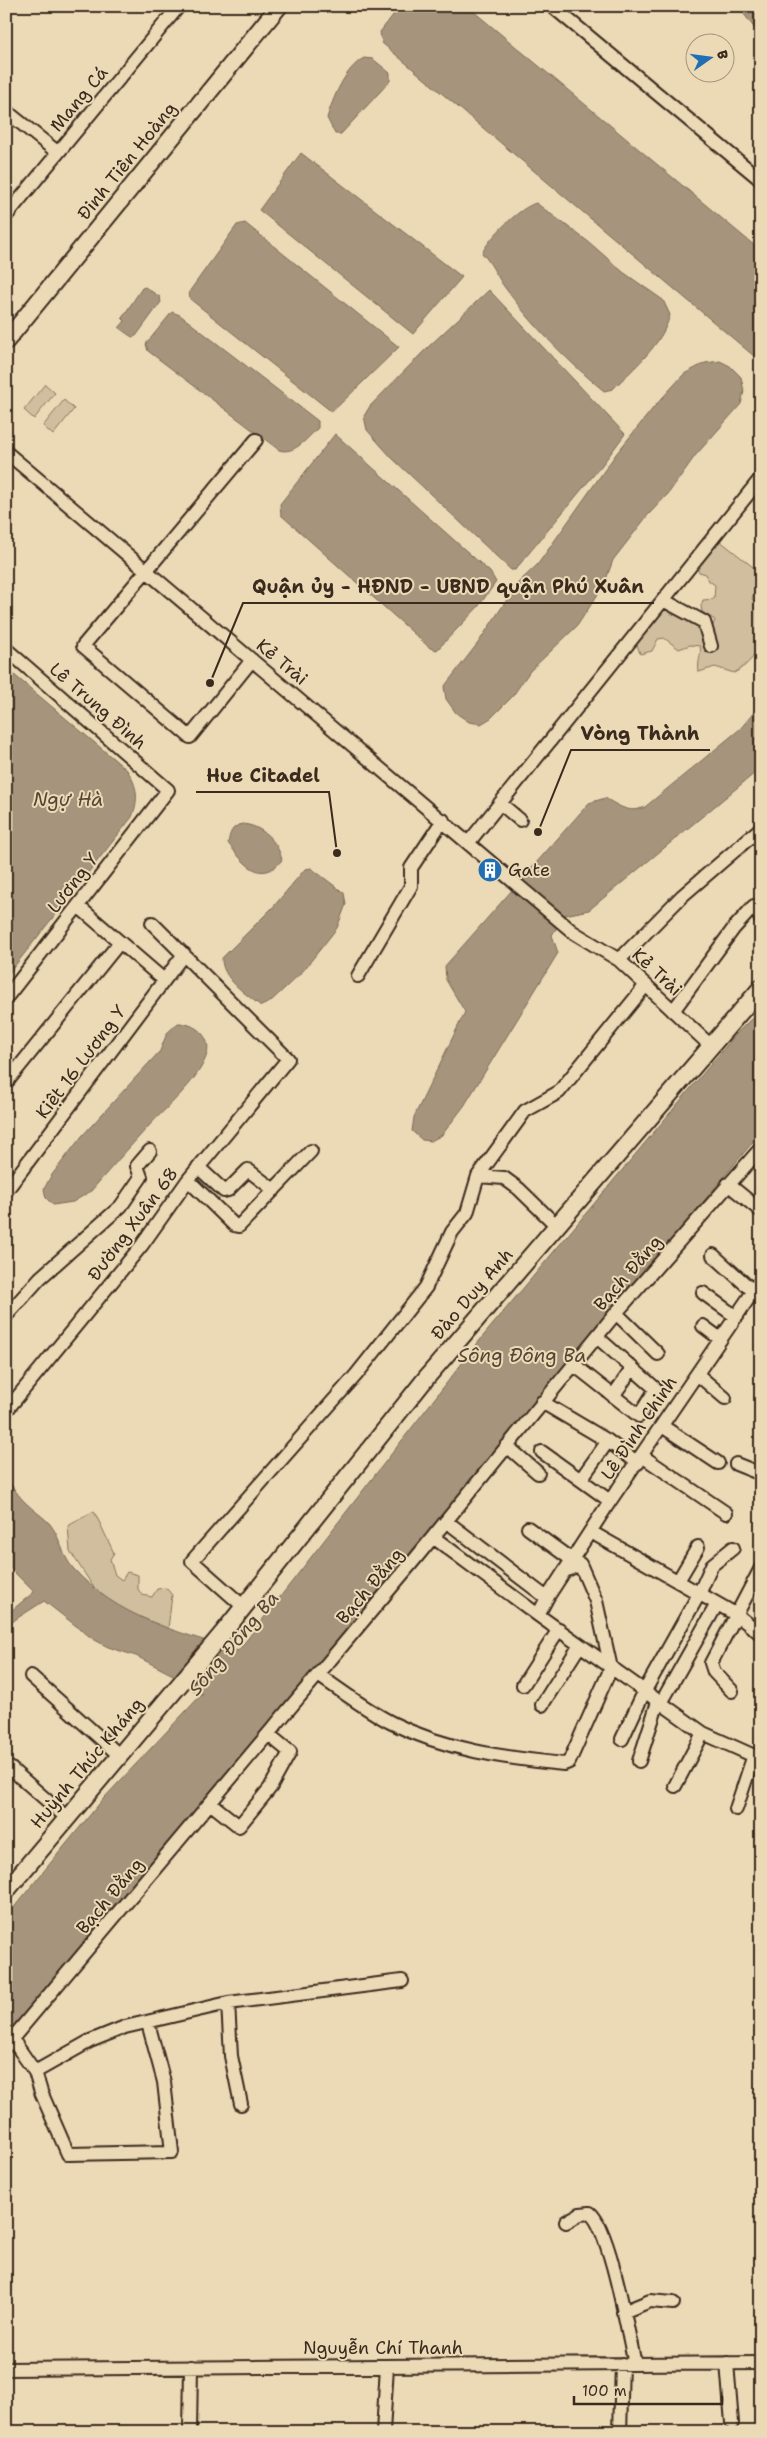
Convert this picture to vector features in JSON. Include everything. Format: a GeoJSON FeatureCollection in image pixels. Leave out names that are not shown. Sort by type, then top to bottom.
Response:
{"type":"FeatureCollection","features":[{"type":"Feature","properties":{"kind":"main road","name":"Đinh Tiên Hoàng"},"geometry":{"type":"LineString","coordinates":[[6,342],[279,6]]}},
{"type":"Feature","properties":{"kind":"main road","name":"Đào Duy Anh"},"geometry":{"type":"LineString","coordinates":[[222,1634],[427,1377],[761,988]]}},
{"type":"Feature","properties":{"kind":"main road","name":"Huỳnh Thúc Kháng"},"geometry":{"type":"LineString","coordinates":[[6,1891],[222,1634]]}},
{"type":"Feature","properties":{"kind":"street","name":"Mang Cá"},"geometry":{"type":"LineString","coordinates":[[6,216],[57,152],[180,6]]}},
{"type":"Feature","properties":{"kind":"street"},"geometry":{"type":"LineString","coordinates":[[552,6],[761,180]]}},
{"type":"Feature","properties":{"kind":"street"},"geometry":{"type":"LineString","coordinates":[[6,111],[57,152]]}},
{"type":"Feature","properties":{"kind":"street"},"geometry":{"type":"LineString","coordinates":[[252,660],[190,737],[83,646],[256,440]]}},
{"type":"Feature","properties":{"kind":"street","name":"Kẻ Trài"},"geometry":{"type":"LineString","coordinates":[[6,452],[512,878],[573,932],[619,960],[712,1047]]}},
{"type":"Feature","properties":{"kind":"street"},"geometry":{"type":"LineString","coordinates":[[469,842],[761,478]]}},
{"type":"Feature","properties":{"kind":"street"},"geometry":{"type":"LineString","coordinates":[[663,600],[704,622],[711,646]]}},
{"type":"Feature","properties":{"kind":"street","name":"Lê Trung Đình"},"geometry":{"type":"LineString","coordinates":[[6,649],[168,790]]}},
{"type":"Feature","properties":{"kind":"street","name":"Lương Y"},"geometry":{"type":"LineString","coordinates":[[6,998],[168,790]]}},
{"type":"Feature","properties":{"kind":"street"},"geometry":{"type":"LineString","coordinates":[[500,803],[520,820]]}},
{"type":"Feature","properties":{"kind":"street"},"geometry":{"type":"LineString","coordinates":[[358,976],[411,886],[412,868],[442,820]]}},
{"type":"Feature","properties":{"kind":"street"},"geometry":{"type":"LineString","coordinates":[[619,960],[682,896],[761,828]]}},
{"type":"Feature","properties":{"kind":"street"},"geometry":{"type":"LineString","coordinates":[[78,906],[164,980]]}},
{"type":"Feature","properties":{"kind":"street"},"geometry":{"type":"LineString","coordinates":[[673,1011],[734,928],[754,906],[761,919]]}},
{"type":"Feature","properties":{"kind":"street"},"geometry":{"type":"LineString","coordinates":[[152,924],[184,954]]}},
{"type":"Feature","properties":{"kind":"street"},"geometry":{"type":"LineString","coordinates":[[6,1083],[120,942]]}},
{"type":"Feature","properties":{"kind":"street","name":"Kiệt 16 Lương Y"},"geometry":{"type":"LineString","coordinates":[[6,1191],[184,954]]}},
{"type":"Feature","properties":{"kind":"street","name":"Đường Xuân 68"},"geometry":{"type":"LineString","coordinates":[[7,1410],[142,1245],[188,1180],[288,1059],[184,954]]}},
{"type":"Feature","properties":{"kind":"street"},"geometry":{"type":"LineString","coordinates":[[244,1607],[192,1561],[356,1375],[426,1287],[452,1232],[467,1213],[478,1176],[525,1111],[559,1092],[646,985]]}},
{"type":"Feature","properties":{"kind":"street","name":"Bạch Đằng"},"geometry":{"type":"LineString","coordinates":[[9,2042],[433,1537],[573,1364],[761,1148]]}},
{"type":"Feature","properties":{"kind":"street"},"geometry":{"type":"LineString","coordinates":[[6,1316],[40,1278],[121,1206],[141,1176],[136,1166],[150,1150]]}},
{"type":"Feature","properties":{"kind":"street"},"geometry":{"type":"LineString","coordinates":[[188,1180],[235,1226],[244,1223],[311,1152]]}},
{"type":"Feature","properties":{"kind":"street"},"geometry":{"type":"LineString","coordinates":[[198,1168],[224,1191],[228,1190],[248,1170],[274,1190]]}},
{"type":"Feature","properties":{"kind":"street"},"geometry":{"type":"LineString","coordinates":[[478,1176],[504,1178],[519,1189],[557,1226]]}},
{"type":"Feature","properties":{"kind":"street"},"geometry":{"type":"LineString","coordinates":[[728,1184],[761,1211]]}},
{"type":"Feature","properties":{"kind":"street"},"geometry":{"type":"LineString","coordinates":[[713,1256],[753,1291]]}},
{"type":"Feature","properties":{"kind":"street","name":"Lê Đình Chinh"},"geometry":{"type":"LineString","coordinates":[[538,1616],[547,1598],[610,1501],[662,1426],[697,1366],[761,1280]]}},
{"type":"Feature","properties":{"kind":"street"},"geometry":{"type":"LineString","coordinates":[[703,1293],[735,1316]]}},
{"type":"Feature","properties":{"kind":"street"},"geometry":{"type":"LineString","coordinates":[[616,1313],[658,1354]]}},
{"type":"Feature","properties":{"kind":"street"},"geometry":{"type":"LineString","coordinates":[[702,1326],[719,1338]]}},
{"type":"Feature","properties":{"kind":"street"},"geometry":{"type":"LineString","coordinates":[[573,1364],[639,1416],[656,1389],[596,1337]]}},
{"type":"Feature","properties":{"kind":"street"},"geometry":{"type":"LineString","coordinates":[[697,1366],[725,1398]]}},
{"type":"Feature","properties":{"kind":"street"},"geometry":{"type":"LineString","coordinates":[[613,1396],[632,1369]]}},
{"type":"Feature","properties":{"kind":"street"},"geometry":{"type":"LineString","coordinates":[[542,1402],[726,1513]]}},
{"type":"Feature","properties":{"kind":"street"},"geometry":{"type":"LineString","coordinates":[[662,1426],[718,1464]]}},
{"type":"Feature","properties":{"kind":"street"},"geometry":{"type":"LineString","coordinates":[[581,1479],[608,1441]]}},
{"type":"Feature","properties":{"kind":"street"},"geometry":{"type":"LineString","coordinates":[[507,1446],[538,1473]]}},
{"type":"Feature","properties":{"kind":"street"},"geometry":{"type":"LineString","coordinates":[[542,1452],[610,1501]]}},
{"type":"Feature","properties":{"kind":"street"},"geometry":{"type":"LineString","coordinates":[[736,1464],[761,1474]]}},
{"type":"Feature","properties":{"kind":"street"},"geometry":{"type":"LineString","coordinates":[[446,1521],[547,1598]]}},
{"type":"Feature","properties":{"kind":"street"},"geometry":{"type":"LineString","coordinates":[[318,1675],[391,1722],[421,1736],[482,1753],[564,1764],[570,1762],[612,1668],[596,1601],[580,1564],[569,1565],[528,1528]]}},
{"type":"Feature","properties":{"kind":"street"},"geometry":{"type":"LineString","coordinates":[[591,1532],[737,1615],[761,1634]]}},
{"type":"Feature","properties":{"kind":"street"},"geometry":{"type":"LineString","coordinates":[[433,1537],[538,1616],[560,1629],[580,1646],[703,1733],[757,1757],[736,1809]]}},
{"type":"Feature","properties":{"kind":"street"},"geometry":{"type":"LineString","coordinates":[[678,1581],[698,1547]]}},
{"type":"Feature","properties":{"kind":"street"},"geometry":{"type":"LineString","coordinates":[[622,1739],[644,1692],[699,1594],[712,1565],[733,1548]]}},
{"type":"Feature","properties":{"kind":"street"},"geometry":{"type":"LineString","coordinates":[[732,1691],[714,1672],[711,1663],[761,1568]]}},
{"type":"Feature","properties":{"kind":"street"},"geometry":{"type":"LineString","coordinates":[[639,1761],[659,1703],[718,1604]]}},
{"type":"Feature","properties":{"kind":"street"},"geometry":{"type":"LineString","coordinates":[[523,1685],[560,1629]]}},
{"type":"Feature","properties":{"kind":"street"},"geometry":{"type":"LineString","coordinates":[[542,1705],[580,1646]]}},
{"type":"Feature","properties":{"kind":"street"},"geometry":{"type":"LineString","coordinates":[[31,1676],[119,1755]]}},
{"type":"Feature","properties":{"kind":"street"},"geometry":{"type":"LineString","coordinates":[[675,1786],[703,1733]]}},
{"type":"Feature","properties":{"kind":"street"},"geometry":{"type":"LineString","coordinates":[[210,1803],[239,1826],[270,1788],[290,1752],[268,1734]]}},
{"type":"Feature","properties":{"kind":"street"},"geometry":{"type":"LineString","coordinates":[[10,1768],[66,1818]]}},
{"type":"Feature","properties":{"kind":"street"},"geometry":{"type":"LineString","coordinates":[[35,2072],[90,2041],[124,2027],[228,2004],[402,1981]]}},
{"type":"Feature","properties":{"kind":"street"},"geometry":{"type":"LineString","coordinates":[[228,2004],[231,2056],[241,2104]]}},
{"type":"Feature","properties":{"kind":"street"},"geometry":{"type":"LineString","coordinates":[[9,2042],[35,2072],[41,2092],[68,2154],[172,2152],[164,2082],[148,2023]]}},
{"type":"Feature","properties":{"kind":"street"},"geometry":{"type":"LineString","coordinates":[[566,2222],[580,2214],[590,2213],[594,2216],[607,2248],[635,2364]]}},
{"type":"Feature","properties":{"kind":"street"},"geometry":{"type":"LineString","coordinates":[[623,2312],[650,2301],[673,2304]]}},
{"type":"Feature","properties":{"kind":"street"},"geometry":{"type":"LineString","coordinates":[[727,2363],[732,2423]]}},
{"type":"Feature","properties":{"kind":"street","name":"Nguyễn Chí Thanh"},"geometry":{"type":"LineString","coordinates":[[6,2369],[761,2363]]}},
{"type":"Feature","properties":{"kind":"street"},"geometry":{"type":"LineString","coordinates":[[620,2432],[622,2364]]}},
{"type":"Feature","properties":{"kind":"street"},"geometry":{"type":"LineString","coordinates":[[383,2432],[387,2366]]}},
{"type":"Feature","properties":{"kind":"street"},"geometry":{"type":"LineString","coordinates":[[190,2432],[191,2367]]}},
{"type":"Feature","properties":{"kind":"shaded area"},"geometry":{"type":"Polygon","coordinates":[[[45,384],[55,393],[34,419],[24,410],[45,384]]]}},
{"type":"Feature","properties":{"kind":"shaded area"},"geometry":{"type":"Polygon","coordinates":[[[64,400],[74,409],[53,435],[43,426],[64,400]]]}},
{"type":"Feature","properties":{"kind":"shaded area"},"geometry":{"type":"Polygon","coordinates":[[[714,536],[758,571],[757,583],[752,599],[758,603],[761,596],[761,630],[760,640],[752,658],[745,666],[734,673],[715,667],[699,672],[700,646],[690,645],[679,649],[664,638],[658,639],[652,651],[640,654],[636,641],[650,616],[650,603],[656,600],[659,593],[670,599],[697,624],[704,638],[709,635],[715,620],[702,612],[701,606],[703,600],[714,599],[715,585],[709,581],[706,574],[699,572],[694,563],[714,536]]]}},
{"type":"Feature","properties":{"kind":"shaded area"},"geometry":{"type":"Polygon","coordinates":[[[94,1511],[114,1553],[110,1559],[115,1575],[122,1580],[127,1572],[138,1575],[138,1589],[142,1595],[152,1597],[157,1589],[166,1588],[172,1595],[168,1629],[117,1607],[98,1594],[70,1551],[68,1526],[94,1511]]]}},
{"type":"Feature","properties":{"kind":"water"},"geometry":{"type":"Polygon","coordinates":[[[400,6],[467,6],[761,251],[761,362],[382,43],[380,32],[400,6]]]}},
{"type":"Feature","properties":{"kind":"water"},"geometry":{"type":"Polygon","coordinates":[[[738,6],[761,6],[761,37],[738,6]]]}},
{"type":"Feature","properties":{"kind":"water"},"geometry":{"type":"Polygon","coordinates":[[[364,58],[373,59],[390,73],[390,81],[341,134],[335,134],[327,118],[333,102],[346,76],[364,58]]]}},
{"type":"Feature","properties":{"kind":"water"},"geometry":{"type":"Polygon","coordinates":[[[301,153],[462,277],[413,334],[259,210],[301,153]]]}},
{"type":"Feature","properties":{"kind":"water"},"geometry":{"type":"Polygon","coordinates":[[[536,203],[590,243],[623,272],[663,300],[670,315],[661,336],[654,346],[639,364],[613,389],[604,391],[550,341],[514,300],[482,253],[491,239],[506,224],[529,206],[536,203]]]}},
{"type":"Feature","properties":{"kind":"water"},"geometry":{"type":"Polygon","coordinates":[[[245,223],[399,347],[332,412],[190,299],[189,292],[237,225],[245,223]]]}},
{"type":"Feature","properties":{"kind":"water"},"geometry":{"type":"Polygon","coordinates":[[[145,287],[160,297],[161,302],[136,336],[132,337],[119,328],[125,321],[122,318],[142,288],[145,287]]]}},
{"type":"Feature","properties":{"kind":"water"},"geometry":{"type":"Polygon","coordinates":[[[489,290],[625,434],[602,465],[515,570],[511,570],[392,458],[367,430],[364,416],[370,406],[426,349],[489,290]]]}},
{"type":"Feature","properties":{"kind":"water"},"geometry":{"type":"Polygon","coordinates":[[[172,312],[180,315],[318,421],[318,428],[295,448],[285,451],[279,450],[148,351],[146,344],[172,312]]]}},
{"type":"Feature","properties":{"kind":"water"},"geometry":{"type":"Polygon","coordinates":[[[720,361],[730,366],[741,377],[744,391],[741,404],[695,456],[668,494],[648,515],[613,560],[604,585],[577,626],[530,671],[512,697],[491,718],[481,724],[469,722],[456,713],[446,699],[444,687],[478,643],[518,583],[538,564],[616,454],[684,374],[705,363],[720,361]]]}},
{"type":"Feature","properties":{"kind":"water"},"geometry":{"type":"Polygon","coordinates":[[[335,434],[490,572],[496,582],[478,607],[437,650],[430,648],[281,515],[280,504],[335,434]]]}},
{"type":"Feature","properties":{"kind":"water","name":"Ngự Hà"},"geometry":{"type":"Polygon","coordinates":[[[6,668],[127,770],[135,788],[136,804],[132,817],[6,977],[6,668]]]}},
{"type":"Feature","properties":{"kind":"water"},"geometry":{"type":"Polygon","coordinates":[[[761,704],[761,768],[589,910],[565,915],[552,935],[558,953],[464,1106],[442,1135],[431,1141],[422,1140],[412,1131],[414,1117],[465,1012],[446,980],[445,966],[589,803],[605,798],[629,809],[634,810],[645,807],[740,729],[761,704]]]}},
{"type":"Feature","properties":{"kind":"water"},"geometry":{"type":"Polygon","coordinates":[[[242,824],[256,827],[268,835],[277,846],[282,860],[274,868],[267,871],[253,869],[240,858],[228,843],[232,831],[235,827],[242,824]]]}},
{"type":"Feature","properties":{"kind":"water"},"geometry":{"type":"Polygon","coordinates":[[[311,868],[344,893],[346,904],[337,928],[303,971],[270,1002],[261,1006],[230,979],[223,965],[222,958],[274,906],[305,869],[311,868]]]}},
{"type":"Feature","properties":{"kind":"water","name":"Sông Đông Ba"},"geometry":{"type":"Polygon","coordinates":[[[761,1009],[761,1132],[478,1475],[6,2035],[6,1917],[104,1798],[203,1693],[200,1695],[173,1675],[136,1656],[108,1647],[93,1639],[44,1601],[16,1619],[6,1628],[6,1615],[34,1592],[6,1564],[6,1477],[24,1501],[50,1524],[69,1563],[90,1585],[128,1611],[149,1621],[238,1651],[484,1335],[737,1033],[761,1009]]]}},
{"type":"Feature","properties":{"kind":"water"},"geometry":{"type":"Polygon","coordinates":[[[178,1023],[196,1028],[207,1042],[207,1054],[197,1074],[181,1094],[147,1128],[91,1191],[73,1202],[53,1205],[46,1198],[44,1189],[51,1176],[82,1136],[160,1051],[167,1033],[178,1023]]]}},
{"type":"Feature","properties":{"kind":"place","name":"Quận ủy - HĐND - UBND quận Phú Xuân"},"geometry":{"type":"Point","coordinates":[210,683]}},
{"type":"Feature","properties":{"kind":"place","name":"Vòng Thành"},"geometry":{"type":"Point","coordinates":[538,832]}},
{"type":"Feature","properties":{"kind":"place","name":"Hue Citadel"},"geometry":{"type":"Point","coordinates":[337,853]}},
{"type":"Feature","properties":{"kind":"place","name":"Gate"},"geometry":{"type":"Point","coordinates":[490,870]}}]}
